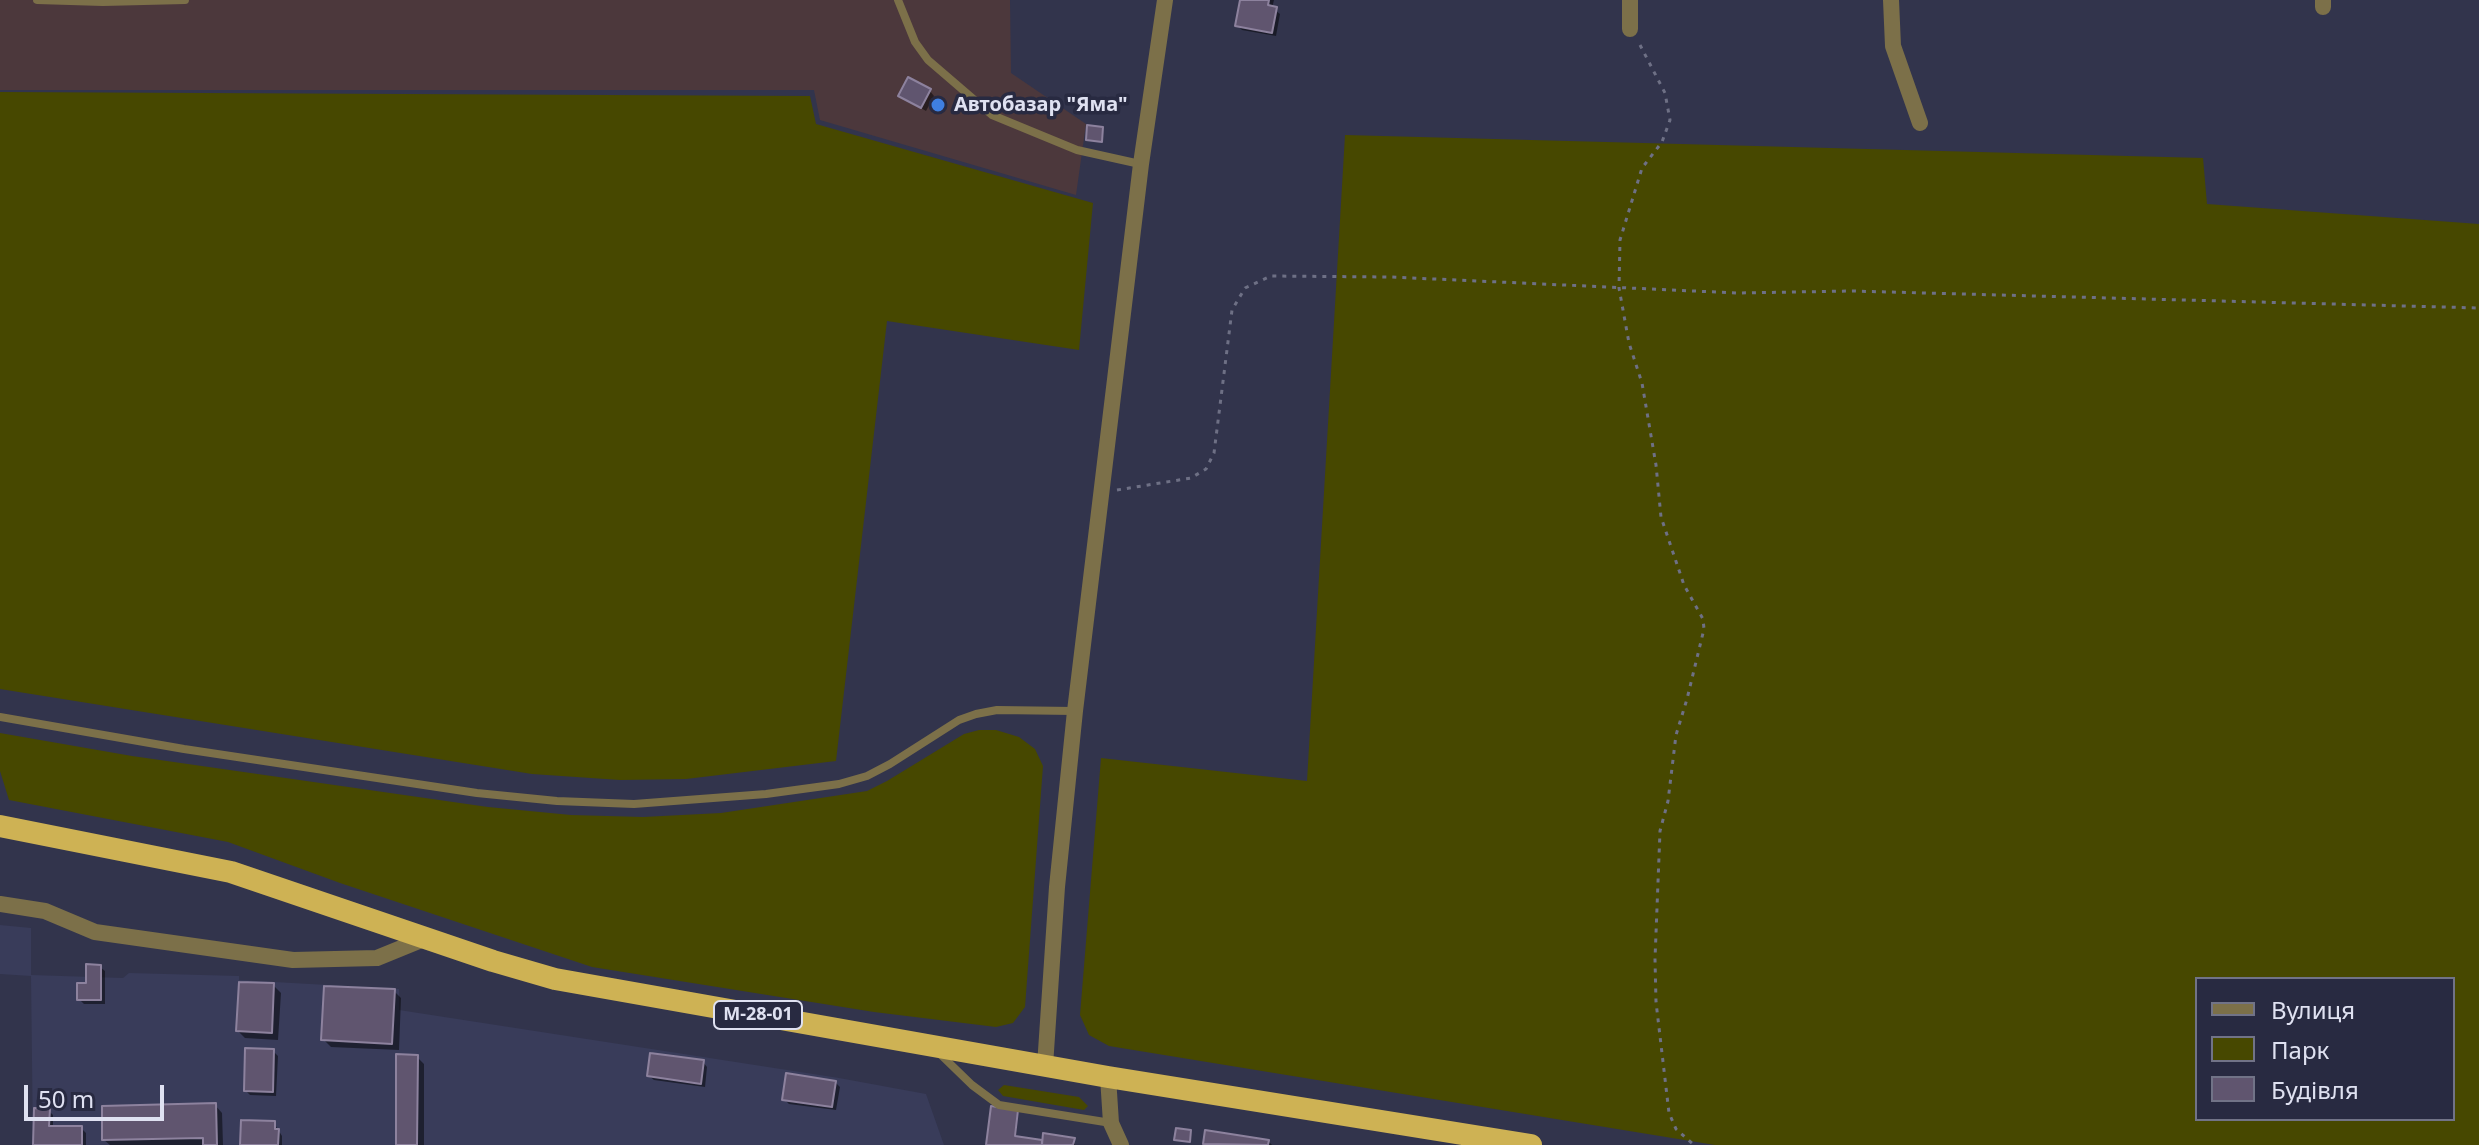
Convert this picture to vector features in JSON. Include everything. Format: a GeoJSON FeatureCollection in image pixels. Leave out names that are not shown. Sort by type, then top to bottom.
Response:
{"type":"FeatureCollection","features":[{"type":"Feature","properties":{"kind":"highway","name":"М-28-01"},"geometry":{"type":"LineString","coordinates":[[0,826],[231,872],[555,979],[1108,1077],[1531,1145]]}},
{"type":"Feature","properties":{"kind":"street"},"geometry":{"type":"LineString","coordinates":[[1045,1066],[1057,887],[1075,711],[1141,164],[1165,0]]}},
{"type":"Feature","properties":{"kind":"street"},"geometry":{"type":"LineString","coordinates":[[1630,0],[1630,29]]}},
{"type":"Feature","properties":{"kind":"street"},"geometry":{"type":"LineString","coordinates":[[1891,0],[1893,46],[1920,123]]}},
{"type":"Feature","properties":{"kind":"street"},"geometry":{"type":"LineString","coordinates":[[0,904],[45,911],[95,932],[293,960],[377,958],[426,938]]}},
{"type":"Feature","properties":{"kind":"street"},"geometry":{"type":"LineString","coordinates":[[1108,1077],[1111,1123],[1121,1145]]}},
{"type":"Feature","properties":{"kind":"lane"},"geometry":{"type":"LineString","coordinates":[[37,0],[185,0]]}},
{"type":"Feature","properties":{"kind":"lane"},"geometry":{"type":"LineString","coordinates":[[896,1],[915,42],[928,60],[992,115],[1077,150],[1141,164]]}},
{"type":"Feature","properties":{"kind":"lane"},"geometry":{"type":"LineString","coordinates":[[0,717],[184,749],[477,793],[634,804],[766,794],[839,784],[867,776],[959,720],[976,714],[997,710],[1075,711]]}},
{"type":"Feature","properties":{"kind":"lane"},"geometry":{"type":"LineString","coordinates":[[933,1046],[972,1085],[999,1105],[1111,1123]]}},
{"type":"Feature","properties":{"kind":"path"},"geometry":{"type":"LineString","coordinates":[[1630,29],[1665,93],[1670,120],[1662,142],[1642,168],[1620,240],[1619,288],[1629,343],[1642,383],[1661,517],[1684,585],[1703,619],[1704,629],[1676,735],[1668,801],[1660,831],[1655,959],[1656,1002],[1669,1113],[1676,1129],[1694,1145]]}},
{"type":"Feature","properties":{"kind":"path"},"geometry":{"type":"LineString","coordinates":[[1101,493],[1191,478],[1206,469],[1214,453],[1232,310],[1245,288],[1271,276],[1391,277],[1737,293],[1852,291],[2479,308]]}},
{"type":"Feature","properties":{"kind":"shaded area","name":"Автобазар \"Яма\""},"geometry":{"type":"Polygon","coordinates":[[[0,0],[1010,0],[1011,73],[1086,124],[1076,195],[820,120],[814,90],[0,90],[0,0]]]}},
{"type":"Feature","properties":{"kind":"shaded area"},"geometry":{"type":"Polygon","coordinates":[[[0,925],[31,928],[31,975],[123,978],[129,973],[239,976],[239,980],[399,989],[399,1010],[926,1094],[944,1145],[33,1145],[31,976],[0,974],[0,925]]]}},
{"type":"Feature","properties":{"kind":"green space"},"geometry":{"type":"Polygon","coordinates":[[[0,92],[810,96],[816,124],[1093,203],[1079,350],[887,321],[836,761],[686,779],[620,780],[532,774],[0,689],[0,92]]]}},
{"type":"Feature","properties":{"kind":"green space"},"geometry":{"type":"Polygon","coordinates":[[[1345,135],[2203,158],[2207,204],[2479,224],[2479,1145],[1715,1145],[1109,1046],[1089,1035],[1080,1015],[1101,758],[1307,781],[1345,135]]]}},
{"type":"Feature","properties":{"kind":"green space"},"geometry":{"type":"Polygon","coordinates":[[[996,730],[1019,737],[1035,749],[1043,766],[1025,1007],[1013,1023],[996,1027],[874,1012],[592,967],[340,883],[228,842],[9,800],[0,771],[0,733],[132,756],[488,807],[571,815],[643,817],[721,813],[867,791],[964,734],[996,730]]]}},
{"type":"Feature","properties":{"kind":"green space"},"geometry":{"type":"Polygon","coordinates":[[[1004,1085],[1079,1097],[1088,1106],[1084,1110],[1003,1096],[998,1090],[1004,1085]]]}},
{"type":"Feature","properties":{"kind":"building"},"geometry":{"type":"Polygon","coordinates":[[[1240,0],[1269,0],[1268,5],[1277,7],[1272,33],[1235,26],[1240,0]]]}},
{"type":"Feature","properties":{"kind":"building"},"geometry":{"type":"Polygon","coordinates":[[[908,77],[931,89],[921,108],[898,96],[908,77]]]}},
{"type":"Feature","properties":{"kind":"building"},"geometry":{"type":"Polygon","coordinates":[[[1087,125],[1103,127],[1102,142],[1086,140],[1087,125]]]}},
{"type":"Feature","properties":{"kind":"building"},"geometry":{"type":"Polygon","coordinates":[[[86,964],[101,965],[101,1000],[77,1000],[77,983],[86,983],[86,964]]]}},
{"type":"Feature","properties":{"kind":"building"},"geometry":{"type":"Polygon","coordinates":[[[239,982],[274,983],[272,1033],[236,1031],[239,982]]]}},
{"type":"Feature","properties":{"kind":"building"},"geometry":{"type":"Polygon","coordinates":[[[324,986],[395,989],[392,1044],[321,1040],[324,986]]]}},
{"type":"Feature","properties":{"kind":"building"},"geometry":{"type":"Polygon","coordinates":[[[245,1048],[274,1049],[273,1092],[244,1091],[245,1048]]]}},
{"type":"Feature","properties":{"kind":"building"},"geometry":{"type":"Polygon","coordinates":[[[650,1053],[704,1060],[701,1084],[647,1076],[650,1053]]]}},
{"type":"Feature","properties":{"kind":"building"},"geometry":{"type":"Polygon","coordinates":[[[396,1054],[418,1055],[417,1145],[396,1145],[396,1054]]]}},
{"type":"Feature","properties":{"kind":"building"},"geometry":{"type":"Polygon","coordinates":[[[786,1073],[836,1081],[832,1107],[782,1100],[786,1073]]]}},
{"type":"Feature","properties":{"kind":"building"},"geometry":{"type":"Polygon","coordinates":[[[216,1103],[217,1145],[203,1145],[203,1138],[102,1140],[102,1106],[216,1103]]]}},
{"type":"Feature","properties":{"kind":"building"},"geometry":{"type":"Polygon","coordinates":[[[991,1106],[1018,1110],[1015,1136],[1042,1140],[1042,1145],[986,1145],[991,1106]]]}},
{"type":"Feature","properties":{"kind":"building"},"geometry":{"type":"Polygon","coordinates":[[[34,1108],[50,1109],[49,1126],[82,1126],[82,1145],[33,1145],[34,1108]]]}},
{"type":"Feature","properties":{"kind":"building"},"geometry":{"type":"Polygon","coordinates":[[[241,1120],[275,1121],[275,1129],[279,1129],[278,1145],[240,1145],[241,1120]]]}},
{"type":"Feature","properties":{"kind":"building"},"geometry":{"type":"Polygon","coordinates":[[[1176,1128],[1191,1130],[1190,1142],[1174,1140],[1176,1128]]]}},
{"type":"Feature","properties":{"kind":"building"},"geometry":{"type":"Polygon","coordinates":[[[1205,1130],[1269,1140],[1268,1145],[1203,1144],[1205,1130]]]}},
{"type":"Feature","properties":{"kind":"building"},"geometry":{"type":"Polygon","coordinates":[[[1043,1133],[1075,1138],[1073,1145],[1042,1145],[1043,1133]]]}},
{"type":"Feature","properties":{"kind":"place","name":"Автобазар \"Яма\""},"geometry":{"type":"Point","coordinates":[938,105]}}]}
